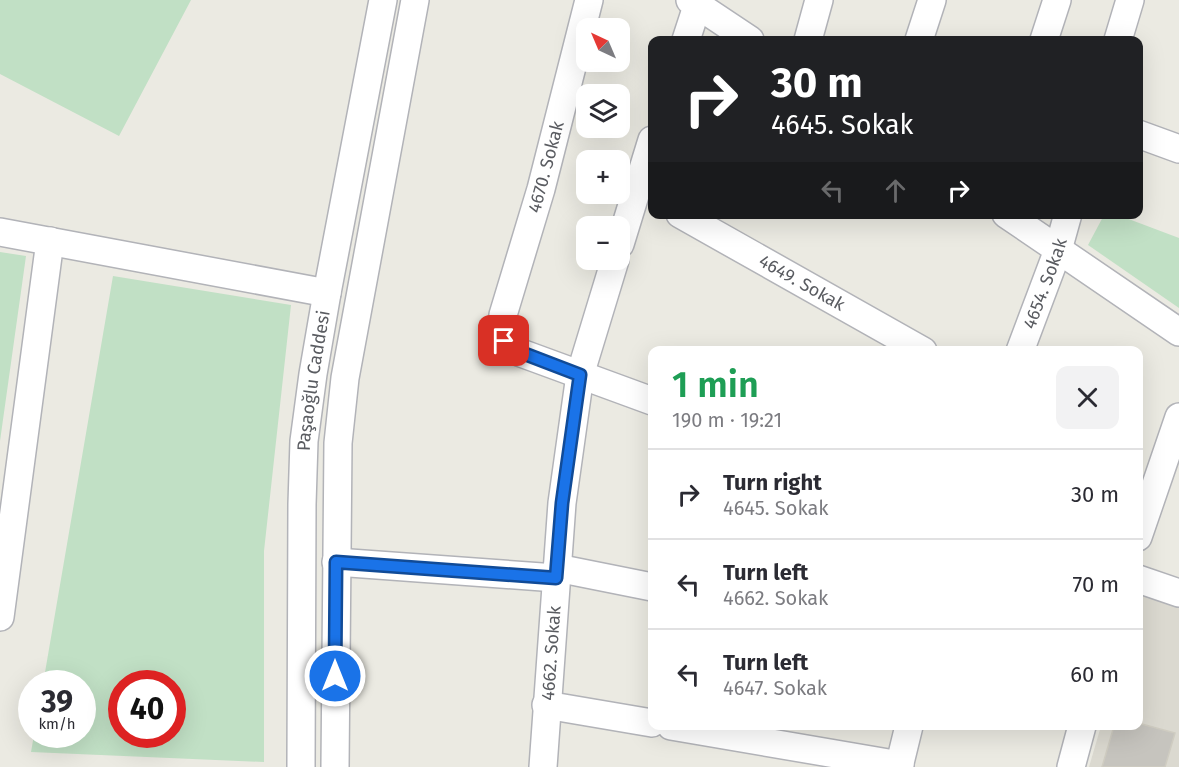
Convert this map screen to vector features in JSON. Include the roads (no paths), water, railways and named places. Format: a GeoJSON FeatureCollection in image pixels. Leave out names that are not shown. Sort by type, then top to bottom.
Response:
{"type":"FeatureCollection","features":[{"type":"Feature","properties":{"kind":"street","name":"Paşaoğlu Caddesi"},"geometry":{"type":"LineString","coordinates":[[301,767],[304,441],[327,293],[383,0]]}},
{"type":"Feature","properties":{"kind":"street","name":"Paşaoğlu Caddesi"},"geometry":{"type":"LineString","coordinates":[[335,767],[338,443],[345,378],[415,0]]}},
{"type":"Feature","properties":{"kind":"street","name":"4670. Sokak"},"geometry":{"type":"LineString","coordinates":[[580,375],[511,348],[504,341],[502,333],[503,315],[541,189],[589,0]]}},
{"type":"Feature","properties":{"kind":"street"},"geometry":{"type":"LineString","coordinates":[[809,36],[819,0]]}},
{"type":"Feature","properties":{"kind":"street"},"geometry":{"type":"LineString","coordinates":[[920,36],[932,0]]}},
{"type":"Feature","properties":{"kind":"street"},"geometry":{"type":"LineString","coordinates":[[1045,36],[1057,0]]}},
{"type":"Feature","properties":{"kind":"street"},"geometry":{"type":"LineString","coordinates":[[1119,36],[1130,0]]}},
{"type":"Feature","properties":{"kind":"street"},"geometry":{"type":"LineString","coordinates":[[687,36],[696,2],[744,36]]}},
{"type":"Feature","properties":{"kind":"street"},"geometry":{"type":"LineString","coordinates":[[1143,136],[1179,149]]}},
{"type":"Feature","properties":{"kind":"street"},"geometry":{"type":"LineString","coordinates":[[630,223],[644,194],[648,167]]}},
{"type":"Feature","properties":{"kind":"street","name":"4649. Sokak"},"geometry":{"type":"LineString","coordinates":[[689,219],[913,346]]}},
{"type":"Feature","properties":{"kind":"street"},"geometry":{"type":"LineString","coordinates":[[1013,219],[1179,332]]}},
{"type":"Feature","properties":{"kind":"street","name":"4654. Sokak"},"geometry":{"type":"LineString","coordinates":[[1022,346],[1058,250],[1067,219]]}},
{"type":"Feature","properties":{"kind":"street"},"geometry":{"type":"LineString","coordinates":[[0,232],[327,293]]}},
{"type":"Feature","properties":{"kind":"street"},"geometry":{"type":"LineString","coordinates":[[0,617],[50,241]]}},
{"type":"Feature","properties":{"kind":"street","name":"4662. Sokak"},"geometry":{"type":"LineString","coordinates":[[543,767],[562,503],[580,375],[612,270]]}},
{"type":"Feature","properties":{"kind":"street"},"geometry":{"type":"LineString","coordinates":[[580,375],[648,400]]}},
{"type":"Feature","properties":{"kind":"street"},"geometry":{"type":"LineString","coordinates":[[1143,522],[1179,417]]}},
{"type":"Feature","properties":{"kind":"street"},"geometry":{"type":"LineString","coordinates":[[336,562],[556,573],[648,586]]}},
{"type":"Feature","properties":{"kind":"street"},"geometry":{"type":"LineString","coordinates":[[1143,581],[1179,593]]}},
{"type":"Feature","properties":{"kind":"street"},"geometry":{"type":"LineString","coordinates":[[546,705],[648,722]]}},
{"type":"Feature","properties":{"kind":"street"},"geometry":{"type":"LineString","coordinates":[[694,730],[899,766],[908,730]]}},
{"type":"Feature","properties":{"kind":"street"},"geometry":{"type":"LineString","coordinates":[[1071,767],[1081,730]]}}]}
